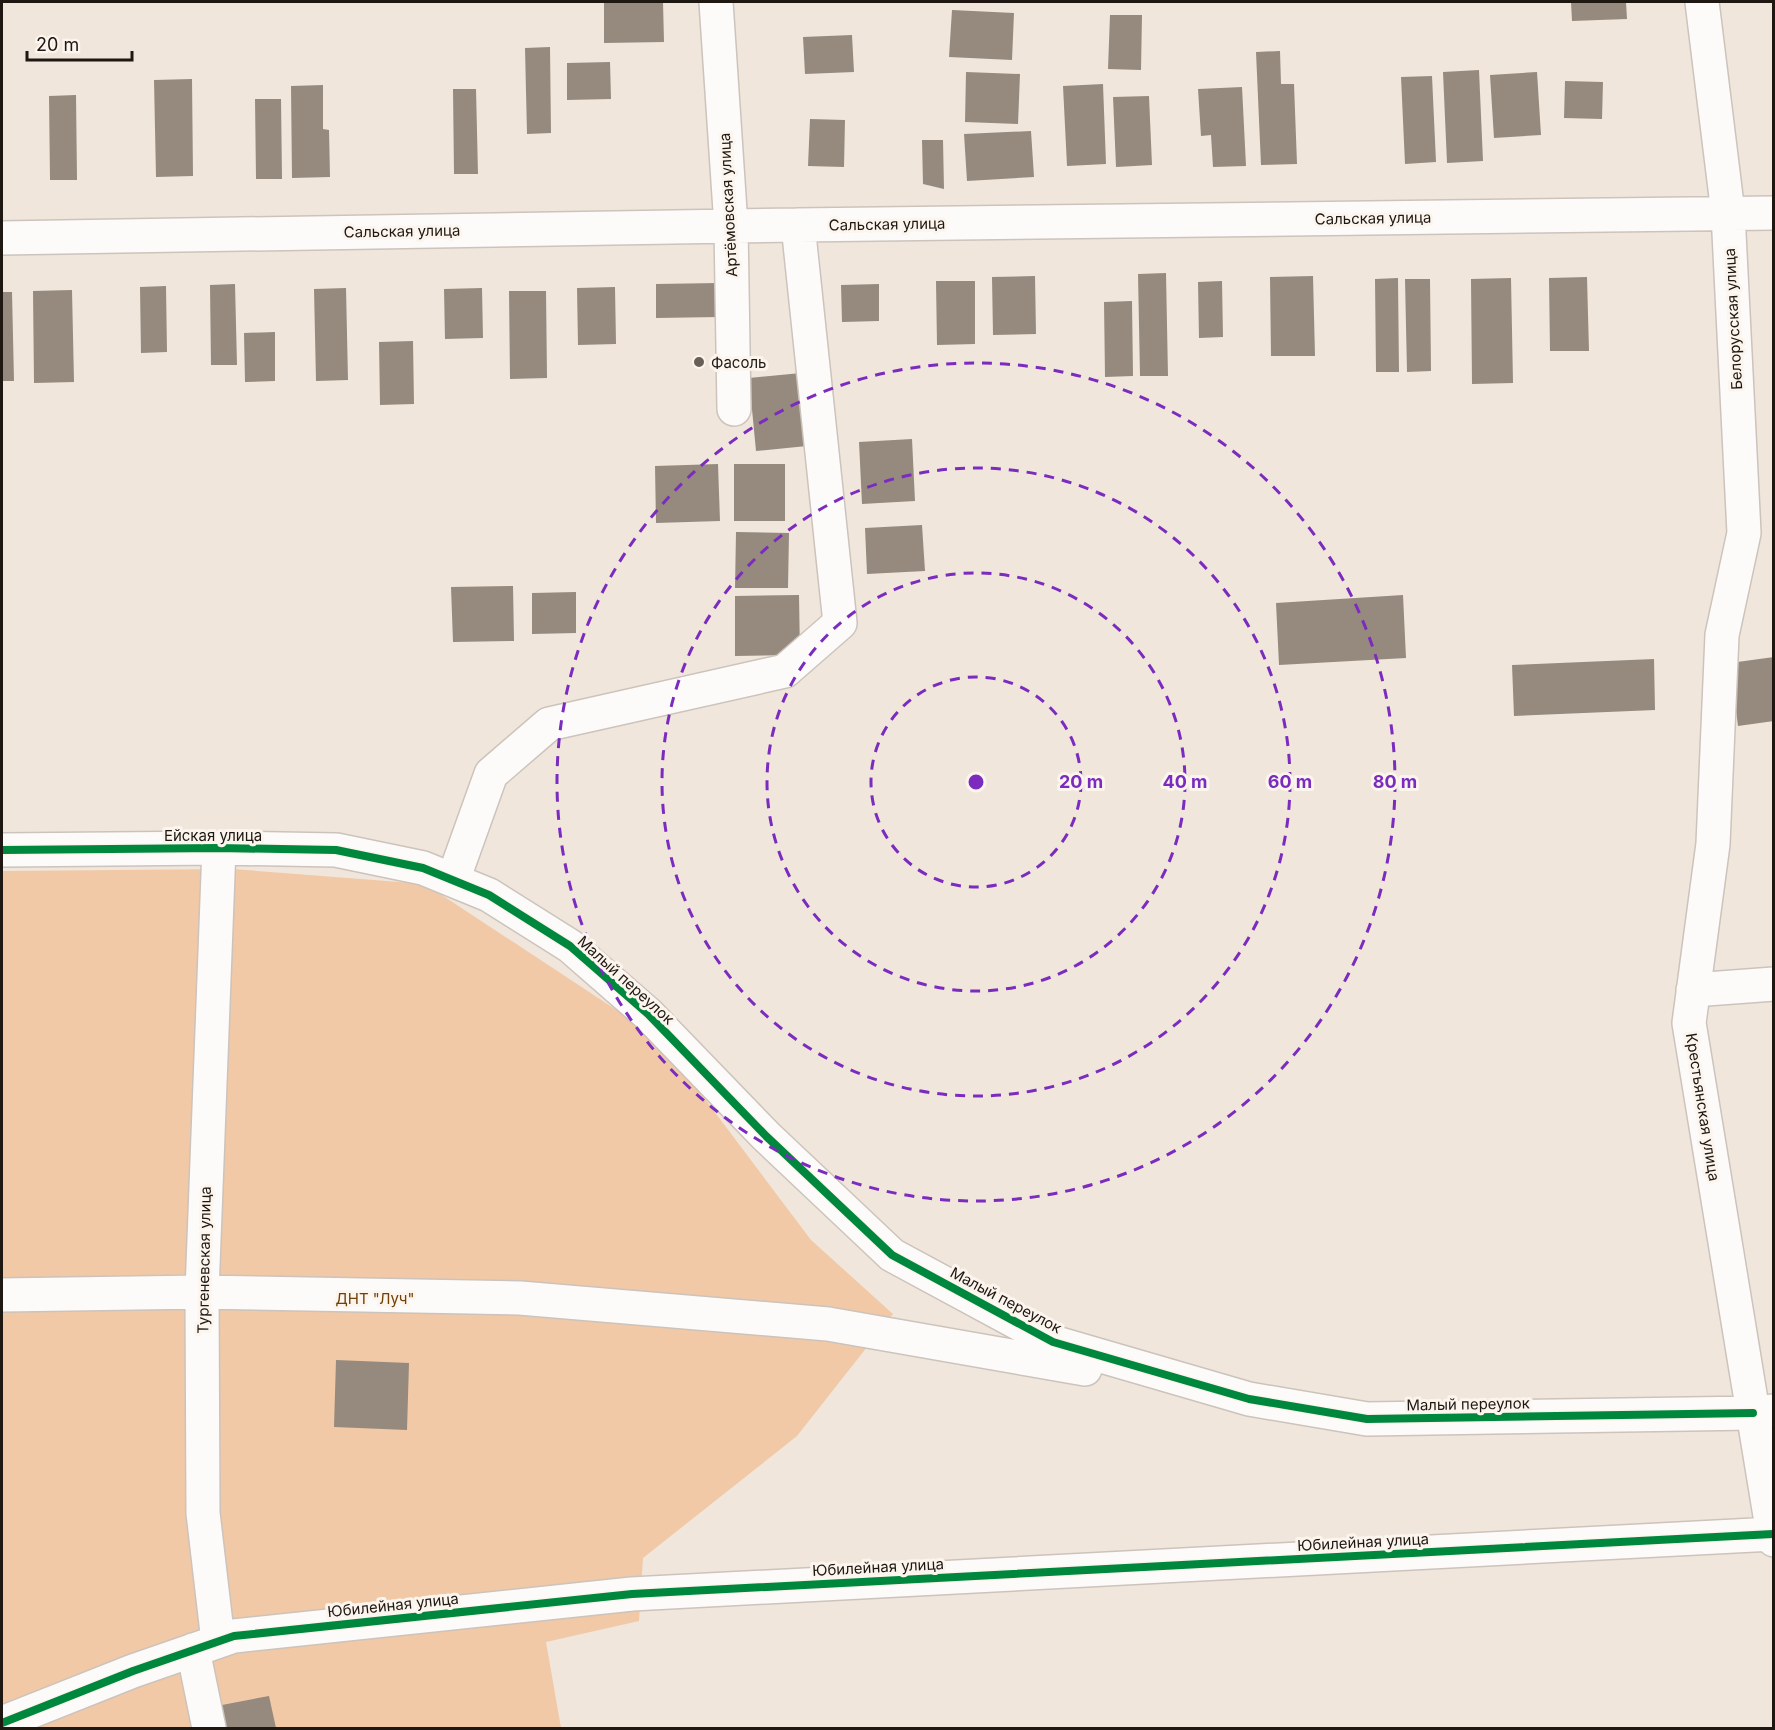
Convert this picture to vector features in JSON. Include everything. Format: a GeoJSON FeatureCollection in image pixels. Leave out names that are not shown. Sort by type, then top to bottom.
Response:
{"type":"FeatureCollection","features":[{"type":"Feature","properties":{"kind":"street","name":"Артёмовская улица"},"geometry":{"type":"LineString","coordinates":[[716,2],[731,226],[734,409]]}},
{"type":"Feature","properties":{"kind":"street","name":"Белорусская улица"},"geometry":{"type":"LineString","coordinates":[[1702,2],[1728,213],[1744,533],[1722,635]]}},
{"type":"Feature","properties":{"kind":"street","name":"Сальская улица"},"geometry":{"type":"LineString","coordinates":[[2,238],[1773,213]]}},
{"type":"Feature","properties":{"kind":"street"},"geometry":{"type":"LineString","coordinates":[[438,874],[491,774],[549,723],[785,671],[840,623],[798,225]]}},
{"type":"Feature","properties":{"kind":"street","name":"Крестьянская улица"},"geometry":{"type":"LineString","coordinates":[[1722,635],[1713,844],[1689,1023],[1763,1412],[1773,1537]]}},
{"type":"Feature","properties":{"kind":"street","name":"Ейская улица"},"geometry":{"type":"LineString","coordinates":[[2,850],[219,864],[336,850],[438,874]]}},
{"type":"Feature","properties":{"kind":"street","name":"Тургеневская улица"},"geometry":{"type":"LineString","coordinates":[[209,1728],[203,1513],[202,1292],[219,864]]}},
{"type":"Feature","properties":{"kind":"street","name":"Малый переулок"},"geometry":{"type":"LineString","coordinates":[[438,874],[489,895],[570,946],[648,1014],[766,1136],[892,1255],[1053,1342],[1249,1399],[1367,1419],[1763,1412]]}},
{"type":"Feature","properties":{"kind":"street"},"geometry":{"type":"LineString","coordinates":[[1693,990],[1773,984]]}},
{"type":"Feature","properties":{"kind":"street"},"geometry":{"type":"LineString","coordinates":[[2,1295],[202,1292],[520,1298],[828,1324],[1249,1399]]}},
{"type":"Feature","properties":{"kind":"street","name":"Юбилейная улица"},"geometry":{"type":"LineString","coordinates":[[2,1723],[133,1671],[234,1636],[632,1594],[1773,1537]]}},
{"type":"Feature","properties":{"kind":"green space","name":"ДНТ \"Луч\""},"geometry":{"type":"Polygon","coordinates":[[[233,869],[425,884],[659,1038],[811,1240],[893,1314],[797,1436],[643,1558],[639,1621],[546,1642],[561,1728],[2,1728],[2,871],[233,869]]]}},
{"type":"Feature","properties":{"kind":"building"},"geometry":{"type":"Polygon","coordinates":[[[604,2],[663,2],[664,42],[604,43],[604,2]]]}},
{"type":"Feature","properties":{"kind":"building"},"geometry":{"type":"Polygon","coordinates":[[[1571,2],[1626,2],[1627,19],[1572,21],[1571,2]]]}},
{"type":"Feature","properties":{"kind":"building"},"geometry":{"type":"Polygon","coordinates":[[[952,10],[1014,13],[1012,60],[949,57],[952,10]]]}},
{"type":"Feature","properties":{"kind":"building"},"geometry":{"type":"Polygon","coordinates":[[[1110,15],[1142,15],[1141,70],[1108,69],[1110,15]]]}},
{"type":"Feature","properties":{"kind":"building"},"geometry":{"type":"Polygon","coordinates":[[[852,35],[854,72],[805,74],[803,37],[852,35]]]}},
{"type":"Feature","properties":{"kind":"building"},"geometry":{"type":"Polygon","coordinates":[[[550,47],[551,133],[527,134],[525,48],[550,47]]]}},
{"type":"Feature","properties":{"kind":"building"},"geometry":{"type":"Polygon","coordinates":[[[1280,51],[1281,84],[1294,84],[1297,164],[1261,165],[1256,52],[1280,51]]]}},
{"type":"Feature","properties":{"kind":"building"},"geometry":{"type":"Polygon","coordinates":[[[610,62],[611,99],[567,100],[567,63],[610,62]]]}},
{"type":"Feature","properties":{"kind":"building"},"geometry":{"type":"Polygon","coordinates":[[[1479,70],[1483,161],[1447,163],[1443,72],[1479,70]]]}},
{"type":"Feature","properties":{"kind":"building"},"geometry":{"type":"Polygon","coordinates":[[[966,72],[1020,74],[1018,124],[965,122],[966,72]]]}},
{"type":"Feature","properties":{"kind":"building"},"geometry":{"type":"Polygon","coordinates":[[[1537,72],[1541,135],[1494,138],[1490,75],[1537,72]]]}},
{"type":"Feature","properties":{"kind":"building"},"geometry":{"type":"Polygon","coordinates":[[[1432,76],[1436,162],[1405,164],[1401,77],[1432,76]]]}},
{"type":"Feature","properties":{"kind":"building"},"geometry":{"type":"Polygon","coordinates":[[[192,79],[193,176],[156,177],[154,80],[192,79]]]}},
{"type":"Feature","properties":{"kind":"building"},"geometry":{"type":"Polygon","coordinates":[[[1565,81],[1603,82],[1602,119],[1564,118],[1565,81]]]}},
{"type":"Feature","properties":{"kind":"building"},"geometry":{"type":"Polygon","coordinates":[[[1103,84],[1106,164],[1067,166],[1063,86],[1103,84]]]}},
{"type":"Feature","properties":{"kind":"building"},"geometry":{"type":"Polygon","coordinates":[[[323,85],[323,129],[329,130],[330,177],[292,178],[291,86],[323,85]]]}},
{"type":"Feature","properties":{"kind":"building"},"geometry":{"type":"Polygon","coordinates":[[[1242,87],[1246,166],[1213,167],[1211,135],[1201,136],[1198,89],[1242,87]]]}},
{"type":"Feature","properties":{"kind":"building"},"geometry":{"type":"Polygon","coordinates":[[[453,89],[476,89],[478,174],[454,174],[453,89]]]}},
{"type":"Feature","properties":{"kind":"building"},"geometry":{"type":"Polygon","coordinates":[[[76,95],[77,180],[50,180],[49,96],[76,95]]]}},
{"type":"Feature","properties":{"kind":"building"},"geometry":{"type":"Polygon","coordinates":[[[1149,96],[1152,165],[1116,167],[1113,97],[1149,96]]]}},
{"type":"Feature","properties":{"kind":"building"},"geometry":{"type":"Polygon","coordinates":[[[255,99],[281,99],[282,179],[256,179],[255,99]]]}},
{"type":"Feature","properties":{"kind":"building"},"geometry":{"type":"Polygon","coordinates":[[[810,119],[845,120],[844,167],[808,166],[810,119]]]}},
{"type":"Feature","properties":{"kind":"building"},"geometry":{"type":"Polygon","coordinates":[[[1031,131],[1034,177],[967,181],[964,134],[1031,131]]]}},
{"type":"Feature","properties":{"kind":"building"},"geometry":{"type":"Polygon","coordinates":[[[922,140],[943,140],[944,189],[923,184],[922,140]]]}},
{"type":"Feature","properties":{"kind":"building"},"geometry":{"type":"Polygon","coordinates":[[[1166,273],[1168,376],[1140,376],[1138,274],[1166,273]]]}},
{"type":"Feature","properties":{"kind":"building"},"geometry":{"type":"Polygon","coordinates":[[[1035,276],[1036,334],[993,335],[992,277],[1035,276]]]}},
{"type":"Feature","properties":{"kind":"building"},"geometry":{"type":"Polygon","coordinates":[[[1313,276],[1315,356],[1271,356],[1270,277],[1313,276]]]}},
{"type":"Feature","properties":{"kind":"building"},"geometry":{"type":"Polygon","coordinates":[[[1587,277],[1589,351],[1550,351],[1549,278],[1587,277]]]}},
{"type":"Feature","properties":{"kind":"building"},"geometry":{"type":"Polygon","coordinates":[[[1398,278],[1399,372],[1376,372],[1375,279],[1398,278]]]}},
{"type":"Feature","properties":{"kind":"building"},"geometry":{"type":"Polygon","coordinates":[[[1511,278],[1513,383],[1472,384],[1471,279],[1511,278]]]}},
{"type":"Feature","properties":{"kind":"building"},"geometry":{"type":"Polygon","coordinates":[[[1405,279],[1430,279],[1431,371],[1407,372],[1405,279]]]}},
{"type":"Feature","properties":{"kind":"building"},"geometry":{"type":"Polygon","coordinates":[[[936,281],[975,281],[975,344],[937,345],[936,281]]]}},
{"type":"Feature","properties":{"kind":"building"},"geometry":{"type":"Polygon","coordinates":[[[1222,281],[1223,337],[1199,338],[1198,282],[1222,281]]]}},
{"type":"Feature","properties":{"kind":"building"},"geometry":{"type":"Polygon","coordinates":[[[718,283],[719,317],[656,318],[656,284],[718,283]]]}},
{"type":"Feature","properties":{"kind":"building"},"geometry":{"type":"Polygon","coordinates":[[[235,284],[237,365],[211,365],[210,285],[235,284]]]}},
{"type":"Feature","properties":{"kind":"building"},"geometry":{"type":"Polygon","coordinates":[[[879,284],[879,321],[842,322],[841,285],[879,284]]]}},
{"type":"Feature","properties":{"kind":"building"},"geometry":{"type":"Polygon","coordinates":[[[166,286],[167,352],[141,353],[140,287],[166,286]]]}},
{"type":"Feature","properties":{"kind":"building"},"geometry":{"type":"Polygon","coordinates":[[[615,287],[616,344],[578,345],[577,288],[615,287]]]}},
{"type":"Feature","properties":{"kind":"building"},"geometry":{"type":"Polygon","coordinates":[[[346,288],[348,380],[316,381],[314,289],[346,288]]]}},
{"type":"Feature","properties":{"kind":"building"},"geometry":{"type":"Polygon","coordinates":[[[482,288],[483,338],[445,339],[444,289],[482,288]]]}},
{"type":"Feature","properties":{"kind":"building"},"geometry":{"type":"Polygon","coordinates":[[[72,290],[74,382],[34,383],[33,291],[72,290]]]}},
{"type":"Feature","properties":{"kind":"building"},"geometry":{"type":"Polygon","coordinates":[[[509,291],[546,291],[547,378],[510,379],[509,291]]]}},
{"type":"Feature","properties":{"kind":"building"},"geometry":{"type":"Polygon","coordinates":[[[2,292],[12,292],[14,381],[2,381],[2,292]]]}},
{"type":"Feature","properties":{"kind":"building"},"geometry":{"type":"Polygon","coordinates":[[[1132,301],[1133,376],[1105,377],[1104,302],[1132,301]]]}},
{"type":"Feature","properties":{"kind":"building"},"geometry":{"type":"Polygon","coordinates":[[[275,332],[275,381],[245,382],[244,333],[275,332]]]}},
{"type":"Feature","properties":{"kind":"building"},"geometry":{"type":"Polygon","coordinates":[[[413,341],[414,404],[380,405],[379,342],[413,341]]]}},
{"type":"Feature","properties":{"kind":"building"},"geometry":{"type":"Polygon","coordinates":[[[801,373],[807,446],[756,451],[749,378],[801,373]]]}},
{"type":"Feature","properties":{"kind":"building"},"geometry":{"type":"Polygon","coordinates":[[[912,439],[915,501],[862,504],[859,442],[912,439]]]}},
{"type":"Feature","properties":{"kind":"building"},"geometry":{"type":"Polygon","coordinates":[[[718,464],[720,521],[656,523],[655,466],[718,464]]]}},
{"type":"Feature","properties":{"kind":"building"},"geometry":{"type":"Polygon","coordinates":[[[734,464],[785,464],[785,521],[734,521],[734,464]]]}},
{"type":"Feature","properties":{"kind":"building"},"geometry":{"type":"Polygon","coordinates":[[[922,525],[925,571],[867,574],[865,528],[922,525]]]}},
{"type":"Feature","properties":{"kind":"building"},"geometry":{"type":"Polygon","coordinates":[[[736,532],[789,533],[788,588],[735,588],[736,532]]]}},
{"type":"Feature","properties":{"kind":"building"},"geometry":{"type":"Polygon","coordinates":[[[513,586],[514,641],[453,642],[451,587],[513,586]]]}},
{"type":"Feature","properties":{"kind":"building"},"geometry":{"type":"Polygon","coordinates":[[[576,592],[576,633],[532,634],[532,593],[576,592]]]}},
{"type":"Feature","properties":{"kind":"building"},"geometry":{"type":"Polygon","coordinates":[[[799,595],[800,655],[735,656],[735,596],[799,595]]]}},
{"type":"Feature","properties":{"kind":"building"},"geometry":{"type":"Polygon","coordinates":[[[1403,595],[1406,658],[1279,665],[1276,603],[1403,595]]]}},
{"type":"Feature","properties":{"kind":"building"},"geometry":{"type":"Polygon","coordinates":[[[1774,657],[1774,721],[1738,726],[1730,663],[1774,657]]]}},
{"type":"Feature","properties":{"kind":"building"},"geometry":{"type":"Polygon","coordinates":[[[1654,659],[1655,710],[1514,716],[1512,665],[1654,659]]]}},
{"type":"Feature","properties":{"kind":"building"},"geometry":{"type":"Polygon","coordinates":[[[336,1360],[409,1363],[407,1430],[334,1427],[336,1360]]]}},
{"type":"Feature","properties":{"kind":"building"},"geometry":{"type":"Polygon","coordinates":[[[269,1696],[276,1728],[226,1728],[222,1705],[269,1696]]]}},
{"type":"Feature","properties":{"kind":"cycle path"},"geometry":{"type":"LineString","coordinates":[[2,850],[219,848],[336,850],[423,868],[489,895],[570,946],[648,1014],[766,1136],[892,1255],[1053,1342],[1249,1399],[1367,1419],[1753,1413]]}},
{"type":"Feature","properties":{"kind":"cycle path"},"geometry":{"type":"LineString","coordinates":[[2,1723],[133,1671],[234,1636],[632,1594],[1773,1534]]}},
{"type":"Feature","properties":{"kind":"place","name":"Фасоль"},"geometry":{"type":"Point","coordinates":[699,362]}}]}
